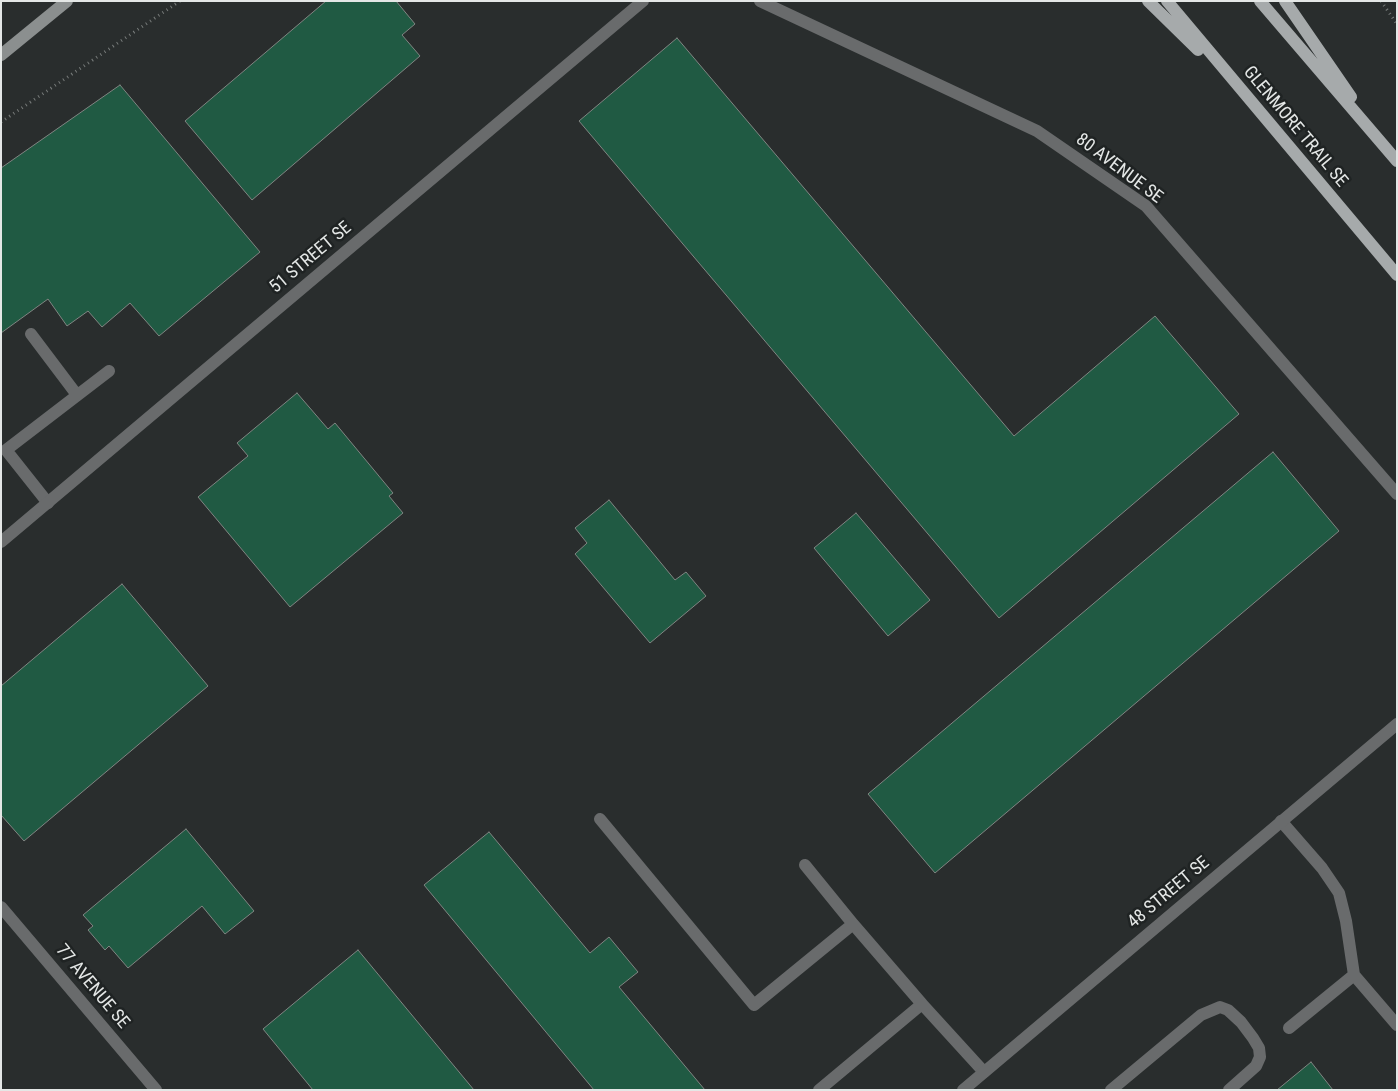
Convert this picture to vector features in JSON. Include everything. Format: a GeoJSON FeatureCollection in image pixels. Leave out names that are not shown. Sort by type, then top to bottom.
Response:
{"type":"FeatureCollection","features":[{"type":"Feature","properties":{"kind":"main road"},"geometry":{"type":"LineString","coordinates":[[1,55],[67,1]]}},
{"type":"Feature","properties":{"kind":"main road"},"geometry":{"type":"LineString","coordinates":[[1148,1],[1252,102]]}},
{"type":"Feature","properties":{"kind":"main road","name":"GLENMORE TRAIL SE"},"geometry":{"type":"LineString","coordinates":[[1167,1],[1397,275]]}},
{"type":"Feature","properties":{"kind":"main road"},"geometry":{"type":"LineString","coordinates":[[1260,1],[1393,156]]}},
{"type":"Feature","properties":{"kind":"main road"},"geometry":{"type":"LineString","coordinates":[[1285,1],[1393,156]]}},
{"type":"Feature","properties":{"kind":"street","name":"51 STREET SE"},"geometry":{"type":"LineString","coordinates":[[1,542],[643,1]]}},
{"type":"Feature","properties":{"kind":"street","name":"80 AVENUE SE"},"geometry":{"type":"LineString","coordinates":[[760,1],[1037,131],[1146,206],[1397,494]]}},
{"type":"Feature","properties":{"kind":"street"},"geometry":{"type":"LineString","coordinates":[[31,334],[77,395]]}},
{"type":"Feature","properties":{"kind":"street"},"geometry":{"type":"LineString","coordinates":[[48,503],[4,452],[109,371]]}},
{"type":"Feature","properties":{"kind":"street","name":"48 STREET SE"},"geometry":{"type":"LineString","coordinates":[[963,1090],[1397,724]]}},
{"type":"Feature","properties":{"kind":"street"},"geometry":{"type":"LineString","coordinates":[[600,818],[754,1005],[853,924]]}},
{"type":"Feature","properties":{"kind":"street"},"geometry":{"type":"LineString","coordinates":[[1281,821],[1322,868],[1339,893],[1346,920],[1354,975],[1397,1025]]}},
{"type":"Feature","properties":{"kind":"street"},"geometry":{"type":"LineString","coordinates":[[805,865],[922,1004],[984,1072]]}},
{"type":"Feature","properties":{"kind":"street","name":"77 AVENUE SE"},"geometry":{"type":"LineString","coordinates":[[1,907],[156,1090]]}},
{"type":"Feature","properties":{"kind":"street"},"geometry":{"type":"LineString","coordinates":[[1289,1028],[1354,975]]}},
{"type":"Feature","properties":{"kind":"street"},"geometry":{"type":"LineString","coordinates":[[819,1090],[922,1004]]}},
{"type":"Feature","properties":{"kind":"street"},"geometry":{"type":"LineString","coordinates":[[1111,1090],[1201,1015],[1220,1007],[1228,1010],[1253,1038],[1260,1057],[1256,1066],[1229,1090]]}},
{"type":"Feature","properties":{"kind":"path"},"geometry":{"type":"LineString","coordinates":[[1,122],[180,1]]}},
{"type":"Feature","properties":{"kind":"path"},"geometry":{"type":"LineString","coordinates":[[1381,1],[1397,24]]}},
{"type":"Feature","properties":{"kind":"building"},"geometry":{"type":"Polygon","coordinates":[[[326,1],[396,1],[415,24],[402,35],[420,56],[252,200],[185,121],[326,1]]]}},
{"type":"Feature","properties":{"kind":"building"},"geometry":{"type":"Polygon","coordinates":[[[677,38],[1014,436],[1155,316],[1239,414],[999,618],[579,121],[677,38]]]}},
{"type":"Feature","properties":{"kind":"building"},"geometry":{"type":"Polygon","coordinates":[[[120,85],[260,252],[159,336],[130,303],[102,327],[88,311],[67,326],[48,299],[1,333],[1,168],[120,85]]]}},
{"type":"Feature","properties":{"kind":"building"},"geometry":{"type":"Polygon","coordinates":[[[297,393],[328,429],[335,423],[393,493],[389,496],[403,513],[290,607],[198,497],[248,456],[237,443],[297,393]]]}},
{"type":"Feature","properties":{"kind":"building"},"geometry":{"type":"Polygon","coordinates":[[[1273,452],[1339,531],[935,873],[868,794],[1273,452]]]}},
{"type":"Feature","properties":{"kind":"building"},"geometry":{"type":"Polygon","coordinates":[[[609,500],[675,580],[686,572],[706,596],[650,643],[575,554],[587,543],[575,528],[609,500]]]}},
{"type":"Feature","properties":{"kind":"building"},"geometry":{"type":"Polygon","coordinates":[[[856,513],[930,600],[888,636],[814,548],[856,513]]]}},
{"type":"Feature","properties":{"kind":"building"},"geometry":{"type":"Polygon","coordinates":[[[122,584],[208,686],[24,841],[1,815],[1,686],[122,584]]]}},
{"type":"Feature","properties":{"kind":"building"},"geometry":{"type":"Polygon","coordinates":[[[186,829],[254,911],[225,934],[202,906],[128,968],[109,946],[105,950],[88,930],[93,926],[83,915],[186,829]]]}},
{"type":"Feature","properties":{"kind":"building"},"geometry":{"type":"Polygon","coordinates":[[[489,832],[590,953],[609,937],[638,972],[619,987],[705,1090],[594,1090],[424,885],[489,832]]]}},
{"type":"Feature","properties":{"kind":"building"},"geometry":{"type":"Polygon","coordinates":[[[358,950],[474,1090],[313,1090],[263,1029],[358,950]]]}},
{"type":"Feature","properties":{"kind":"building"},"geometry":{"type":"Polygon","coordinates":[[[1311,1062],[1333,1090],[1277,1090],[1311,1062]]]}}]}
